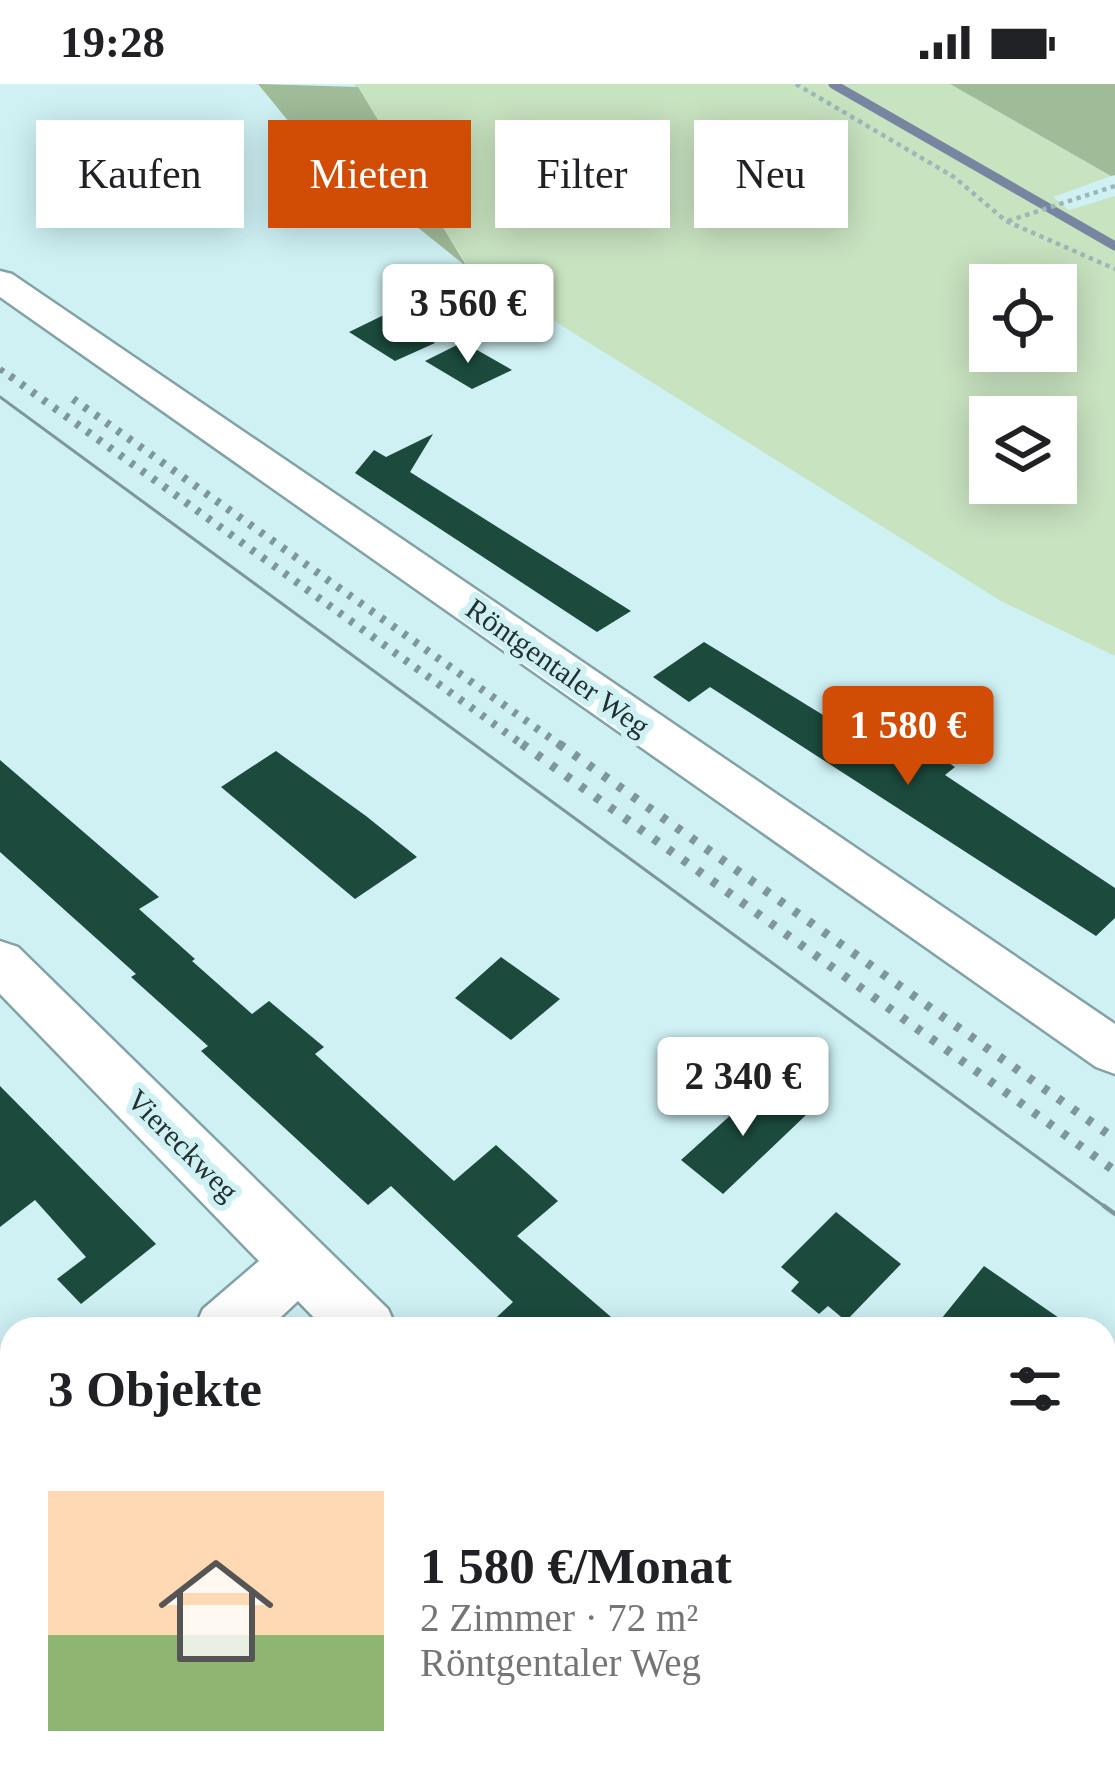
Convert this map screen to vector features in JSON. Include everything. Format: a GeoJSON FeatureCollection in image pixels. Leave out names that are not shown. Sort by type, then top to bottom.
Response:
{"type":"FeatureCollection","features":[{"type":"Feature","properties":{"kind":"street","name":"Röntgentaler Weg"},"geometry":{"type":"LineString","coordinates":[[0,281],[1115,1052]]}},
{"type":"Feature","properties":{"kind":"street","name":"Viereckweg"},"geometry":{"type":"LineString","coordinates":[[0,961],[354,1317]]}},
{"type":"Feature","properties":{"kind":"street"},"geometry":{"type":"LineString","coordinates":[[239,1317],[299,1263]]}},
{"type":"Feature","properties":{"kind":"path"},"geometry":{"type":"LineString","coordinates":[[796,84],[954,177],[1006,221],[1115,268]]}},
{"type":"Feature","properties":{"kind":"path"},"geometry":{"type":"LineString","coordinates":[[1006,221],[1115,186]]}},
{"type":"Feature","properties":{"kind":"green space"},"geometry":{"type":"Polygon","coordinates":[[[258,84],[358,87],[378,120],[287,120],[258,84]]]}},
{"type":"Feature","properties":{"kind":"green space"},"geometry":{"type":"Polygon","coordinates":[[[354,84],[950,84],[1111,176],[1053,197],[1069,210],[1115,196],[1115,656],[1001,601],[468,267],[444,228],[471,228],[471,120],[376,120],[354,84]]]}},
{"type":"Feature","properties":{"kind":"green space"},"geometry":{"type":"Polygon","coordinates":[[[950,84],[1115,84],[1115,175],[1111,176],[950,84]]]}},
{"type":"Feature","properties":{"kind":"green space"},"geometry":{"type":"Polygon","coordinates":[[[418,228],[443,228],[467,267],[418,228]]]}},
{"type":"Feature","properties":{"kind":"building"},"geometry":{"type":"Polygon","coordinates":[[[386,314],[435,343],[395,361],[349,332],[386,314]]]}},
{"type":"Feature","properties":{"kind":"building"},"geometry":{"type":"Polygon","coordinates":[[[463,342],[512,370],[472,389],[425,361],[463,342]]]}},
{"type":"Feature","properties":{"kind":"building"},"geometry":{"type":"Polygon","coordinates":[[[433,434],[410,472],[631,611],[597,632],[355,473],[374,450],[386,457],[433,434]]]}},
{"type":"Feature","properties":{"kind":"building"},"geometry":{"type":"Polygon","coordinates":[[[704,642],[885,753],[908,736],[955,767],[945,775],[1115,888],[1115,918],[1096,936],[710,687],[689,702],[653,677],[704,642]]]}},
{"type":"Feature","properties":{"kind":"building"},"geometry":{"type":"Polygon","coordinates":[[[276,751],[417,857],[355,899],[221,787],[276,751]]]}},
{"type":"Feature","properties":{"kind":"building"},"geometry":{"type":"Polygon","coordinates":[[[0,760],[159,897],[139,909],[195,959],[192,961],[252,1014],[269,1001],[324,1047],[315,1054],[454,1181],[496,1145],[558,1201],[517,1236],[611,1317],[497,1317],[513,1302],[391,1186],[368,1205],[201,1051],[208,1046],[131,977],[136,974],[0,852],[0,760]]]}},
{"type":"Feature","properties":{"kind":"building"},"geometry":{"type":"Polygon","coordinates":[[[501,957],[560,999],[511,1040],[455,998],[501,957]]]}},
{"type":"Feature","properties":{"kind":"building"},"geometry":{"type":"Polygon","coordinates":[[[765,1084],[806,1115],[723,1194],[681,1160],[765,1084]]]}},
{"type":"Feature","properties":{"kind":"building"},"geometry":{"type":"Polygon","coordinates":[[[0,1086],[156,1244],[81,1304],[57,1279],[86,1257],[35,1200],[0,1227],[0,1086]]]}},
{"type":"Feature","properties":{"kind":"building"},"geometry":{"type":"Polygon","coordinates":[[[836,1212],[901,1264],[850,1317],[841,1317],[828,1306],[819,1314],[791,1291],[799,1282],[781,1267],[836,1212]]]}},
{"type":"Feature","properties":{"kind":"building"},"geometry":{"type":"Polygon","coordinates":[[[984,1266],[1058,1317],[943,1317],[984,1266]]]}},
{"type":"Feature","properties":{"kind":"waterway"},"geometry":{"type":"LineString","coordinates":[[833,84],[1115,246]]}},
{"type":"Feature","properties":{"kind":"tram line"},"geometry":{"type":"LineString","coordinates":[[0,397],[1108,1209]]}},
{"type":"Feature","properties":{"kind":"tram line"},"geometry":{"type":"LineString","coordinates":[[1104,1206],[1115,1214]]}},
{"type":"Feature","properties":{"kind":"railway"},"geometry":{"type":"LineString","coordinates":[[0,369],[14,379]]}},
{"type":"Feature","properties":{"kind":"railway"},"geometry":{"type":"LineString","coordinates":[[10,376],[526,747]]}},
{"type":"Feature","properties":{"kind":"railway"},"geometry":{"type":"LineString","coordinates":[[73,399],[563,747]]}},
{"type":"Feature","properties":{"kind":"railway"},"geometry":{"type":"LineString","coordinates":[[522,744],[1115,1171]]}},
{"type":"Feature","properties":{"kind":"railway"},"geometry":{"type":"LineString","coordinates":[[559,744],[1115,1139]]}}]}
